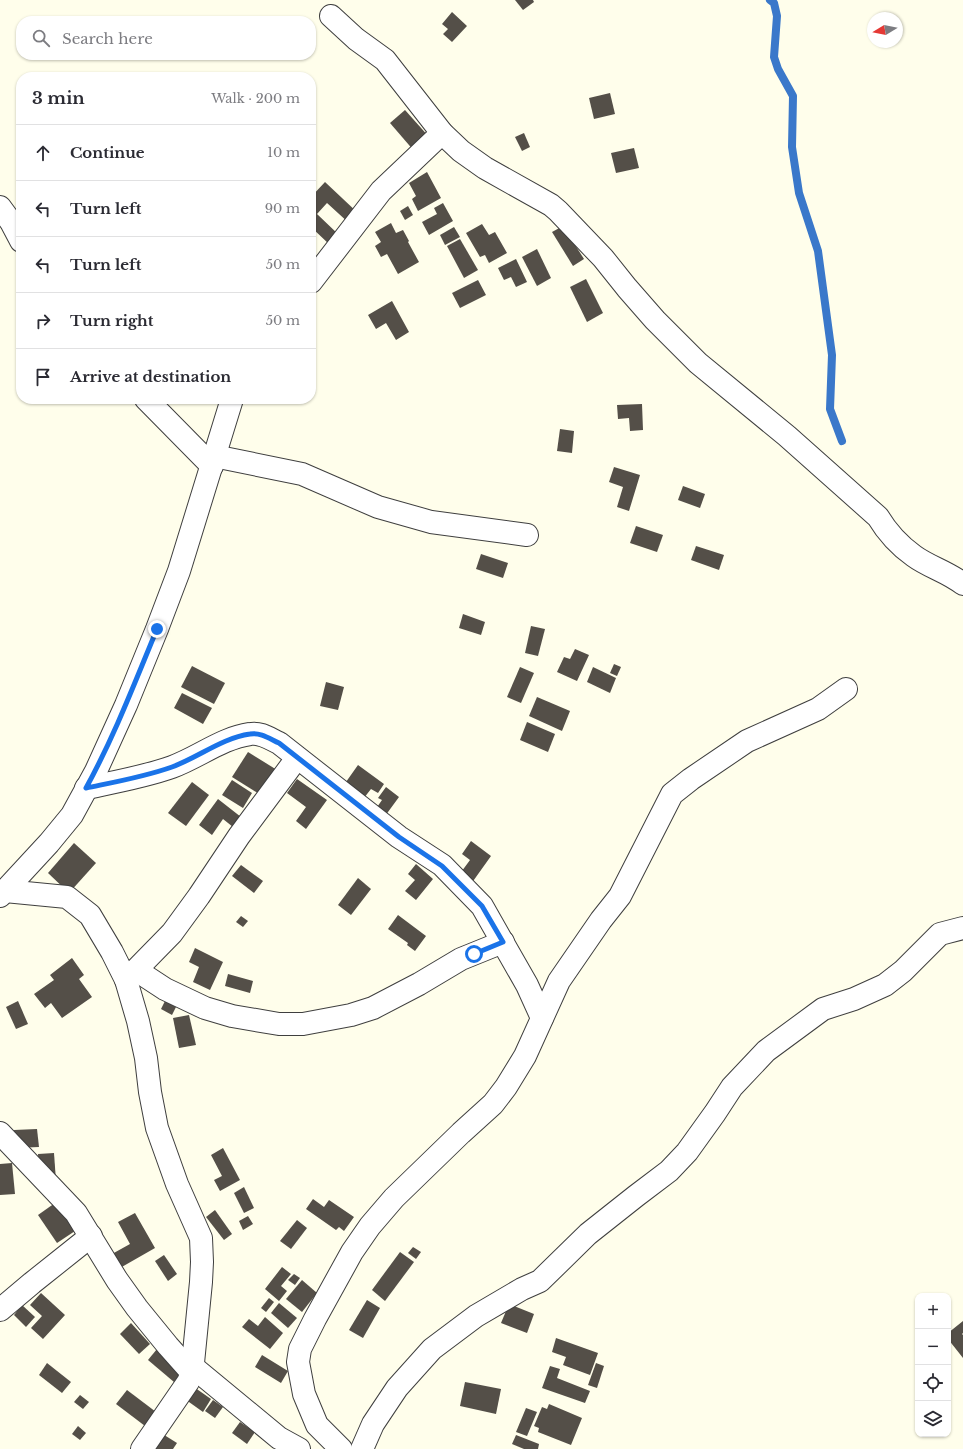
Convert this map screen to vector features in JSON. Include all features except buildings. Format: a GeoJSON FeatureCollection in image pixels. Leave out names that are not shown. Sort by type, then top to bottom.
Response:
{"type":"FeatureCollection","features":[{"type":"Feature","properties":{"kind":"street"},"geometry":{"type":"LineString","coordinates":[[331,16],[356,39],[385,60],[442,133],[461,151],[485,168],[551,204],[603,258],[626,288],[655,320],[698,363],[787,436],[878,517],[887,531],[914,556],[955,578],[963,584]]}},
{"type":"Feature","properties":{"kind":"street"},"geometry":{"type":"LineString","coordinates":[[316,276],[381,191],[442,133]]}},
{"type":"Feature","properties":{"kind":"street"},"geometry":{"type":"LineString","coordinates":[[0,207],[12,222],[16,230]]}},
{"type":"Feature","properties":{"kind":"street"},"geometry":{"type":"LineString","coordinates":[[151,404],[213,461],[302,474],[378,507],[431,522],[527,535]]}},
{"type":"Feature","properties":{"kind":"street"},"geometry":{"type":"LineString","coordinates":[[2,893],[72,815],[96,771],[126,705],[179,571],[230,404]]}},
{"type":"Feature","properties":{"kind":"street"},"geometry":{"type":"LineString","coordinates":[[341,1449],[317,1425],[304,1394],[298,1362],[300,1349],[352,1252],[370,1226],[394,1198],[461,1133],[494,1104],[506,1087],[525,1056],[559,981],[620,896],[672,794],[691,779],[747,741],[818,709],[846,689]]}},
{"type":"Feature","properties":{"kind":"street"},"geometry":{"type":"LineString","coordinates":[[86,788],[135,778],[173,767],[226,741],[251,734],[260,734],[279,743],[399,837],[442,866],[482,906],[527,985],[542,1018]]}},
{"type":"Feature","properties":{"kind":"street"},"geometry":{"type":"LineString","coordinates":[[131,975],[172,933],[200,896],[238,836],[297,758]]}},
{"type":"Feature","properties":{"kind":"street"},"geometry":{"type":"LineString","coordinates":[[2,893],[67,897],[90,915],[112,952],[131,975],[205,1008],[232,1016],[279,1024],[304,1024],[351,1015],[373,1008],[461,960],[503,942]]}},
{"type":"Feature","properties":{"kind":"street"},"geometry":{"type":"LineString","coordinates":[[362,1449],[373,1424],[397,1388],[432,1349],[476,1316],[540,1281],[588,1234],[669,1171],[687,1152],[732,1087],[766,1051],[823,1009],[854,999],[885,985],[903,971],[940,934],[963,928]]}},
{"type":"Feature","properties":{"kind":"street"},"geometry":{"type":"LineString","coordinates":[[131,975],[157,1128],[177,1184],[201,1238],[202,1262],[193,1370],[188,1382],[142,1449]]}},
{"type":"Feature","properties":{"kind":"street"},"geometry":{"type":"LineString","coordinates":[[0,1133],[64,1199],[76,1214],[117,1280],[137,1308],[168,1346],[193,1370],[258,1419],[279,1438],[299,1449]]}},
{"type":"Feature","properties":{"kind":"street"},"geometry":{"type":"LineString","coordinates":[[0,1310],[91,1236]]}},
{"type":"Feature","properties":{"kind":"waterway"},"geometry":{"type":"LineString","coordinates":[[770,0],[774,3],[777,16],[774,57],[778,69],[793,96],[792,147],[799,193],[818,251],[832,355],[830,409],[842,441]]}},
{"type":"Feature","properties":{"kind":"route"},"geometry":{"type":"LineString","coordinates":[[157,629],[126,705],[96,771],[86,788],[135,778],[173,767],[226,741],[251,734],[260,734],[279,743],[399,837],[442,866],[482,906],[503,942],[474,954]]}}]}
